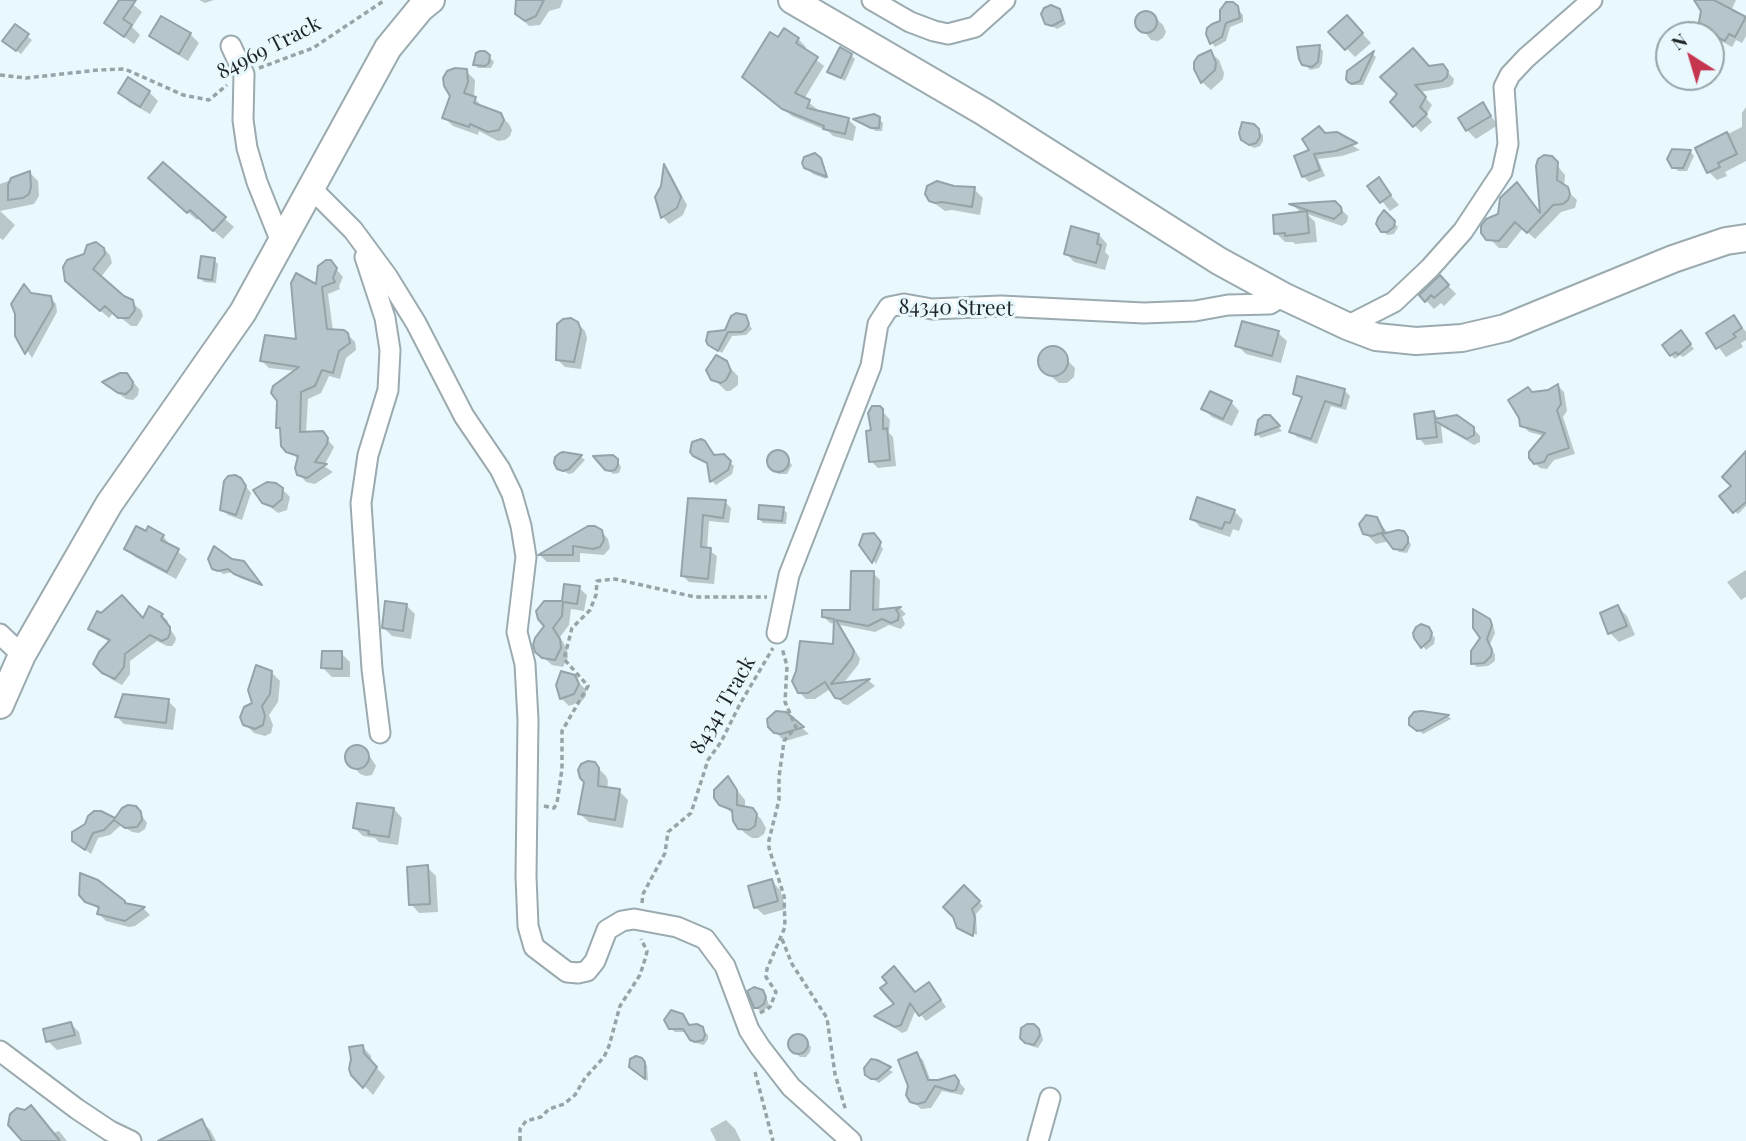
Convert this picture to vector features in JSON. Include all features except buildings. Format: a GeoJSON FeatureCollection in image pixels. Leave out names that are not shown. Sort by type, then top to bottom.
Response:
{"type":"FeatureCollection","features":[{"type":"Feature","properties":{"kind":"street"},"geometry":{"type":"LineString","coordinates":[[792,0],[984,111],[1219,261],[1283,296],[1348,327],[1376,337],[1416,341],[1462,338],[1505,328],[1673,259],[1746,237]]}},
{"type":"Feature","properties":{"kind":"street"},"geometry":{"type":"LineString","coordinates":[[872,0],[910,22],[934,32],[948,34],[975,27],[1005,0]]}},
{"type":"Feature","properties":{"kind":"street"},"geometry":{"type":"LineString","coordinates":[[1348,327],[1394,302],[1464,231],[1502,172],[1508,144],[1504,87],[1510,75],[1592,0]]}},
{"type":"Feature","properties":{"kind":"street"},"geometry":{"type":"LineString","coordinates":[[0,705],[22,655],[109,504],[243,312],[388,48],[423,3]]}},
{"type":"Feature","properties":{"kind":"street"},"geometry":{"type":"LineString","coordinates":[[230,46],[244,74],[243,120],[247,148],[257,182],[281,242]]}},
{"type":"Feature","properties":{"kind":"street"},"geometry":{"type":"LineString","coordinates":[[311,188],[354,230],[387,276],[416,323],[464,416],[500,469],[512,494],[526,557],[517,632],[525,675],[528,926],[534,947],[567,972],[578,973],[587,971],[595,961],[607,930],[629,920],[677,926],[705,939],[724,966],[750,1030],[760,1047],[791,1087],[851,1141]]}},
{"type":"Feature","properties":{"kind":"street"},"geometry":{"type":"LineString","coordinates":[[354,230],[373,278],[385,318],[390,350],[388,390],[368,455],[361,503],[372,670],[380,733]]}},
{"type":"Feature","properties":{"kind":"street","name":"84340 Street"},"geometry":{"type":"LineString","coordinates":[[777,633],[789,575],[871,366],[878,324],[889,306],[904,304],[932,309],[1001,306],[1144,313],[1270,304],[1283,296]]}},
{"type":"Feature","properties":{"kind":"street"},"geometry":{"type":"LineString","coordinates":[[0,634],[22,655]]}},
{"type":"Feature","properties":{"kind":"street"},"geometry":{"type":"LineString","coordinates":[[0,1051],[77,1109],[110,1131],[131,1141]]}},
{"type":"Feature","properties":{"kind":"street"},"geometry":{"type":"LineString","coordinates":[[1038,1141],[1050,1098]]}},
{"type":"Feature","properties":{"kind":"path","name":"84969 Track"},"geometry":{"type":"LineString","coordinates":[[0,75],[26,78],[125,69],[183,95],[209,100],[244,74],[313,48],[385,0]]}},
{"type":"Feature","properties":{"kind":"path"},"geometry":{"type":"LineString","coordinates":[[527,801],[554,808],[557,803],[562,769],[562,731],[588,686],[564,659],[566,646],[572,628],[590,610],[596,595],[597,581],[615,579],[695,597],[770,597]]}},
{"type":"Feature","properties":{"kind":"path"},"geometry":{"type":"LineString","coordinates":[[777,633],[787,666],[785,702],[796,727],[784,741],[779,800],[769,840],[784,896],[785,927],[782,939],[792,964],[827,1018],[835,1074],[848,1119]]}},
{"type":"Feature","properties":{"kind":"path","name":"84341 Track"},"geometry":{"type":"LineString","coordinates":[[520,1141],[520,1129],[526,1121],[541,1117],[549,1109],[564,1104],[575,1095],[584,1079],[604,1057],[620,1006],[640,975],[646,956],[647,951],[640,932],[643,894],[666,853],[668,832],[691,813],[708,760],[772,652],[777,633]]}}]}
